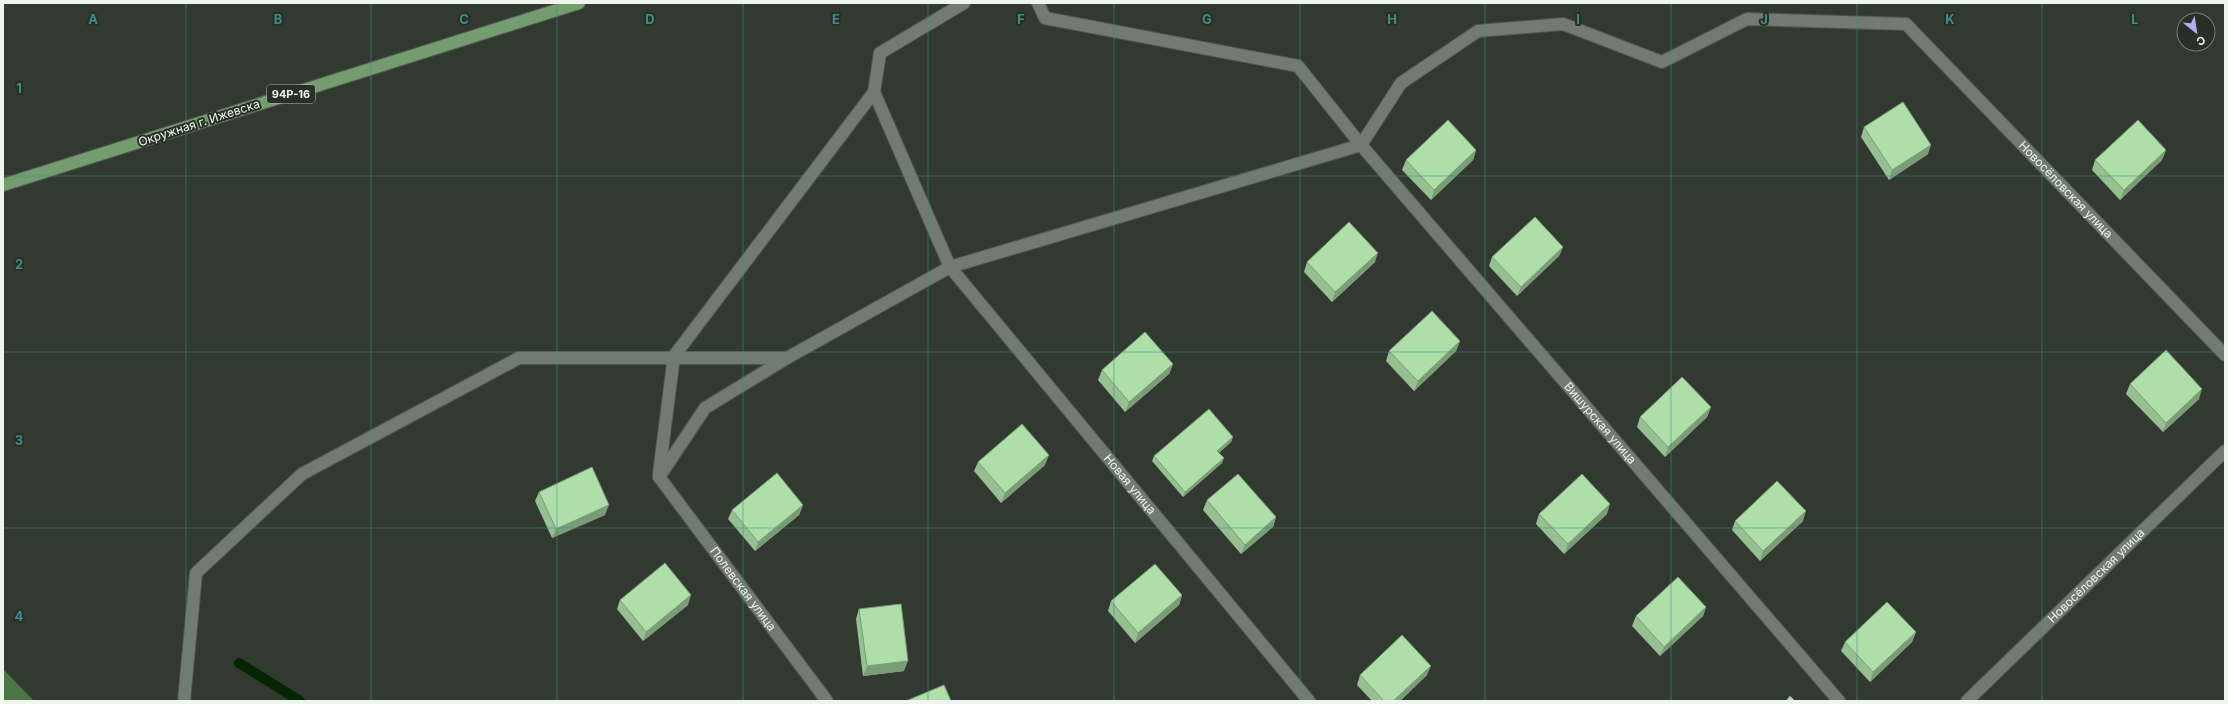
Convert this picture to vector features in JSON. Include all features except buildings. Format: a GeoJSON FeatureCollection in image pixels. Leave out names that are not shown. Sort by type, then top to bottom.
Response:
{"type":"FeatureCollection","features":[{"type":"Feature","properties":{"kind":"main road","name":"Окружная г. Ижевска"},"geometry":{"type":"LineString","coordinates":[[3,185],[579,3]]}},
{"type":"Feature","properties":{"kind":"street"},"geometry":{"type":"LineString","coordinates":[[659,477],[674,356],[874,92],[880,53],[964,3]]}},
{"type":"Feature","properties":{"kind":"street","name":"Вишурская улица"},"geometry":{"type":"LineString","coordinates":[[1038,3],[1046,18],[1298,66],[1361,145],[1839,701]]}},
{"type":"Feature","properties":{"kind":"street","name":"Новосёловская улица"},"geometry":{"type":"LineString","coordinates":[[1361,145],[1401,83],[1478,31],[1563,24],[1662,62],[1748,19],[1906,24],[2225,355]]}},
{"type":"Feature","properties":{"kind":"street","name":"Новая улица"},"geometry":{"type":"LineString","coordinates":[[874,92],[950,267],[1309,701]]}},
{"type":"Feature","properties":{"kind":"street"},"geometry":{"type":"LineString","coordinates":[[659,477],[705,408],[787,358],[950,267],[1361,145]]}},
{"type":"Feature","properties":{"kind":"street"},"geometry":{"type":"LineString","coordinates":[[184,701],[196,573],[302,474],[519,358],[674,356],[787,358]]}},
{"type":"Feature","properties":{"kind":"street","name":"Новосёловская улица"},"geometry":{"type":"LineString","coordinates":[[1967,701],[2225,451]]}},
{"type":"Feature","properties":{"kind":"street","name":"Полевская улица"},"geometry":{"type":"LineString","coordinates":[[659,477],[827,701]]}},
{"type":"Feature","properties":{"kind":"green space"},"geometry":{"type":"Polygon","coordinates":[[[3,669],[34,701],[3,701],[3,669]]]}},
{"type":"Feature","properties":{"kind":"waterway"},"geometry":{"type":"LineString","coordinates":[[239,663],[300,701]]}}]}
